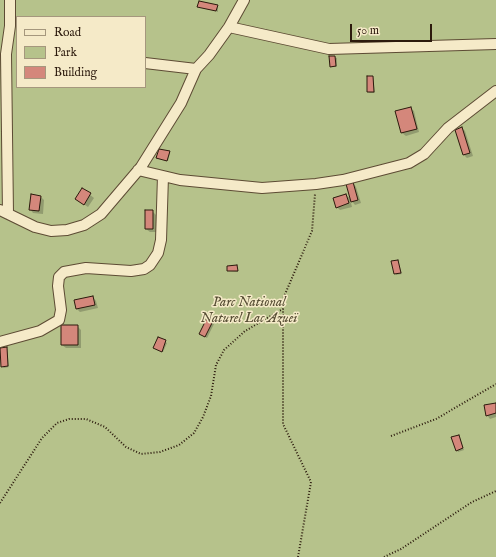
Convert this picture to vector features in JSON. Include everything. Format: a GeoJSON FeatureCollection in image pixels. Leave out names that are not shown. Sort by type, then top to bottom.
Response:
{"type":"FeatureCollection","features":[{"type":"Feature","properties":{"kind":"street"},"geometry":{"type":"LineString","coordinates":[[10,0],[10,26],[6,49],[4,212],[35,227],[50,231],[67,230],[84,225],[101,214],[138,170],[181,103],[196,69],[209,55],[229,27],[244,0]]}},
{"type":"Feature","properties":{"kind":"street"},"geometry":{"type":"LineString","coordinates":[[229,27],[329,49],[496,44]]}},
{"type":"Feature","properties":{"kind":"street"},"geometry":{"type":"LineString","coordinates":[[6,49],[16,50]]}},
{"type":"Feature","properties":{"kind":"street"},"geometry":{"type":"LineString","coordinates":[[146,63],[196,69]]}},
{"type":"Feature","properties":{"kind":"street"},"geometry":{"type":"LineString","coordinates":[[138,170],[180,180],[262,188],[316,184],[343,180],[409,163],[424,154],[448,128],[496,91]]}},
{"type":"Feature","properties":{"kind":"street"},"geometry":{"type":"LineString","coordinates":[[0,342],[40,331],[59,320],[61,310],[58,286],[59,277],[64,272],[86,268],[131,271],[144,269],[150,265],[158,253],[161,240],[163,176]]}},
{"type":"Feature","properties":{"kind":"path"},"geometry":{"type":"LineString","coordinates":[[298,557],[311,482],[283,424],[283,299],[312,231],[316,184]]}},
{"type":"Feature","properties":{"kind":"path"},"geometry":{"type":"LineString","coordinates":[[0,503],[42,438],[57,423],[69,419],[86,419],[105,427],[126,447],[141,454],[160,452],[178,445],[194,433],[203,417],[211,396],[216,365],[224,350],[245,331],[283,309]]}},
{"type":"Feature","properties":{"kind":"path"},"geometry":{"type":"LineString","coordinates":[[392,436],[436,419],[496,384]]}},
{"type":"Feature","properties":{"kind":"path"},"geometry":{"type":"LineString","coordinates":[[384,557],[401,549],[472,502],[496,490]]}},
{"type":"Feature","properties":{"kind":"green space","name":"Parc National Naturel Lac Azueï"},"geometry":{"type":"Polygon","coordinates":[[[0,0],[496,0],[496,557],[0,557],[0,0]]]}},
{"type":"Feature","properties":{"kind":"building"},"geometry":{"type":"Polygon","coordinates":[[[199,1],[218,5],[216,11],[197,7],[199,1]]]}},
{"type":"Feature","properties":{"kind":"building"},"geometry":{"type":"Polygon","coordinates":[[[329,56],[335,56],[336,66],[330,67],[329,56]]]}},
{"type":"Feature","properties":{"kind":"building"},"geometry":{"type":"Polygon","coordinates":[[[367,76],[373,76],[374,92],[367,92],[367,76]]]}},
{"type":"Feature","properties":{"kind":"building"},"geometry":{"type":"Polygon","coordinates":[[[411,107],[417,129],[401,133],[395,111],[411,107]]]}},
{"type":"Feature","properties":{"kind":"building"},"geometry":{"type":"Polygon","coordinates":[[[462,127],[470,153],[463,155],[455,130],[462,127]]]}},
{"type":"Feature","properties":{"kind":"building"},"geometry":{"type":"Polygon","coordinates":[[[159,149],[170,151],[167,161],[156,158],[159,149]]]}},
{"type":"Feature","properties":{"kind":"building"},"geometry":{"type":"Polygon","coordinates":[[[353,182],[358,200],[351,202],[346,184],[353,182]]]}},
{"type":"Feature","properties":{"kind":"building"},"geometry":{"type":"Polygon","coordinates":[[[82,188],[91,193],[84,205],[75,199],[82,188]]]}},
{"type":"Feature","properties":{"kind":"building"},"geometry":{"type":"Polygon","coordinates":[[[31,194],[41,196],[39,211],[29,210],[31,194]]]}},
{"type":"Feature","properties":{"kind":"building"},"geometry":{"type":"Polygon","coordinates":[[[346,194],[349,203],[336,208],[333,198],[346,194]]]}},
{"type":"Feature","properties":{"kind":"building"},"geometry":{"type":"Polygon","coordinates":[[[145,210],[153,210],[153,229],[145,229],[145,210]]]}},
{"type":"Feature","properties":{"kind":"building"},"geometry":{"type":"Polygon","coordinates":[[[398,260],[401,273],[394,274],[391,261],[398,260]]]}},
{"type":"Feature","properties":{"kind":"building"},"geometry":{"type":"Polygon","coordinates":[[[237,265],[238,271],[227,271],[227,266],[237,265]]]}},
{"type":"Feature","properties":{"kind":"building"},"geometry":{"type":"Polygon","coordinates":[[[93,296],[95,305],[76,309],[74,300],[93,296]]]}},
{"type":"Feature","properties":{"kind":"building"},"geometry":{"type":"Polygon","coordinates":[[[207,318],[213,321],[205,337],[199,334],[207,318]]]}},
{"type":"Feature","properties":{"kind":"building"},"geometry":{"type":"Polygon","coordinates":[[[61,325],[78,325],[78,345],[61,345],[61,325]]]}},
{"type":"Feature","properties":{"kind":"building"},"geometry":{"type":"Polygon","coordinates":[[[158,337],[166,340],[162,352],[153,348],[158,337]]]}},
{"type":"Feature","properties":{"kind":"building"},"geometry":{"type":"Polygon","coordinates":[[[7,347],[8,366],[1,367],[0,348],[7,347]]]}},
{"type":"Feature","properties":{"kind":"building"},"geometry":{"type":"Polygon","coordinates":[[[496,403],[496,413],[486,416],[484,405],[496,403]]]}},
{"type":"Feature","properties":{"kind":"building"},"geometry":{"type":"Polygon","coordinates":[[[459,435],[463,448],[456,451],[451,437],[459,435]]]}}]}
